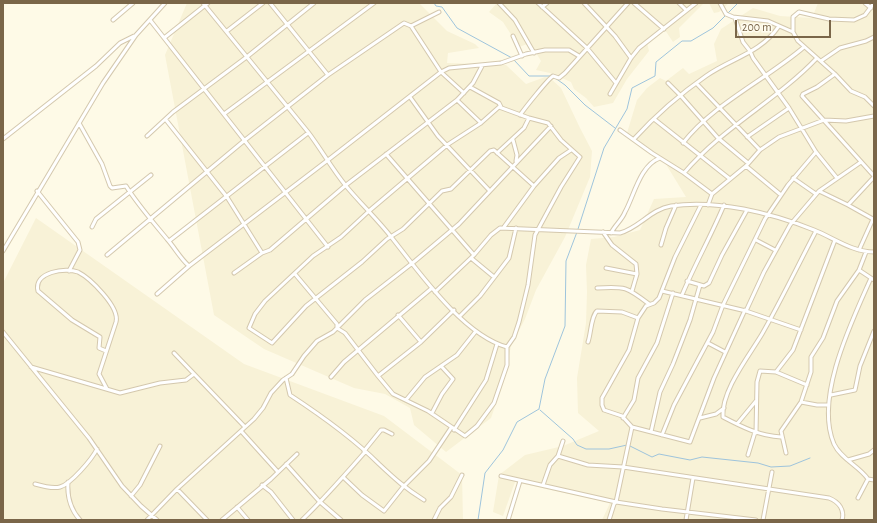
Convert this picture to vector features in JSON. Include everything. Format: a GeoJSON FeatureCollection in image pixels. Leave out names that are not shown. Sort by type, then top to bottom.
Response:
{"type":"FeatureCollection","features":[{"type":"Feature","properties":{"kind":"street"},"geometry":{"type":"LineString","coordinates":[[113,20],[133,3]]}},
{"type":"Feature","properties":{"kind":"street"},"geometry":{"type":"LineString","coordinates":[[3,250],[103,83],[136,35],[165,3]]}},
{"type":"Feature","properties":{"kind":"street"},"geometry":{"type":"LineString","coordinates":[[227,32],[263,3]]}},
{"type":"Feature","properties":{"kind":"street"},"geometry":{"type":"LineString","coordinates":[[270,3],[328,75]]}},
{"type":"Feature","properties":{"kind":"street"},"geometry":{"type":"LineString","coordinates":[[147,136],[173,112],[248,56],[314,3]]}},
{"type":"Feature","properties":{"kind":"street"},"geometry":{"type":"LineString","coordinates":[[224,114],[374,3]]}},
{"type":"Feature","properties":{"kind":"street"},"geometry":{"type":"LineString","coordinates":[[499,3],[515,20],[534,53]]}},
{"type":"Feature","properties":{"kind":"street"},"geometry":{"type":"LineString","coordinates":[[538,3],[587,48],[616,83]]}},
{"type":"Feature","properties":{"kind":"street"},"geometry":{"type":"LineString","coordinates":[[542,7],[547,3]]}},
{"type":"Feature","properties":{"kind":"street"},"geometry":{"type":"LineString","coordinates":[[584,3],[607,27],[631,58]]}},
{"type":"Feature","properties":{"kind":"street"},"geometry":{"type":"LineString","coordinates":[[520,115],[546,85],[549,78],[553,76],[559,78],[628,3]]}},
{"type":"Feature","properties":{"kind":"street"},"geometry":{"type":"LineString","coordinates":[[634,3],[664,29]]}},
{"type":"Feature","properties":{"kind":"street"},"geometry":{"type":"LineString","coordinates":[[679,3],[686,10]]}},
{"type":"Feature","properties":{"kind":"street"},"geometry":{"type":"LineString","coordinates":[[610,94],[631,58],[640,48],[696,3]]}},
{"type":"Feature","properties":{"kind":"street"},"geometry":{"type":"LineString","coordinates":[[720,3],[726,14],[736,18],[764,20],[793,32],[804,47],[835,74],[851,91],[865,98],[874,106]]}},
{"type":"Feature","properties":{"kind":"street"},"geometry":{"type":"LineString","coordinates":[[865,3],[870,8]]}},
{"type":"Feature","properties":{"kind":"street"},"geometry":{"type":"LineString","coordinates":[[793,32],[793,17],[799,12],[829,19],[854,20],[862,18],[874,3]]}},
{"type":"Feature","properties":{"kind":"street"},"geometry":{"type":"LineString","coordinates":[[164,38],[205,4],[308,133],[346,185],[392,238],[410,264],[435,292],[476,331],[497,344],[506,346]]}},
{"type":"Feature","properties":{"kind":"street"},"geometry":{"type":"LineString","coordinates":[[411,26],[439,12]]}},
{"type":"Feature","properties":{"kind":"street"},"geometry":{"type":"LineString","coordinates":[[736,18],[743,42],[753,58],[789,108],[816,152],[837,178]]}},
{"type":"Feature","properties":{"kind":"street"},"geometry":{"type":"LineString","coordinates":[[150,20],[307,218],[328,247]]}},
{"type":"Feature","properties":{"kind":"street"},"geometry":{"type":"LineString","coordinates":[[107,255],[150,217],[328,75],[404,23],[411,26],[441,72],[464,93]]}},
{"type":"Feature","properties":{"kind":"street"},"geometry":{"type":"LineString","coordinates":[[634,139],[654,119],[705,77],[750,52],[772,36],[779,26]]}},
{"type":"Feature","properties":{"kind":"street"},"geometry":{"type":"LineString","coordinates":[[3,139],[96,66],[120,43],[136,35]]}},
{"type":"Feature","properties":{"kind":"street"},"geometry":{"type":"LineString","coordinates":[[513,36],[522,56]]}},
{"type":"Feature","properties":{"kind":"street"},"geometry":{"type":"LineString","coordinates":[[821,61],[840,48],[866,41],[874,37]]}},
{"type":"Feature","properties":{"kind":"street"},"geometry":{"type":"LineString","coordinates":[[683,143],[696,127],[804,47]]}},
{"type":"Feature","properties":{"kind":"street"},"geometry":{"type":"LineString","coordinates":[[157,294],[189,266],[441,72],[449,68],[501,63],[545,50],[566,50],[580,56]]}},
{"type":"Feature","properties":{"kind":"street"},"geometry":{"type":"LineString","coordinates":[[684,172],[699,155],[718,138],[799,76],[817,58]]}},
{"type":"Feature","properties":{"kind":"street"},"geometry":{"type":"LineString","coordinates":[[234,273],[262,253],[270,250],[346,185],[457,100],[470,86],[482,66]]}},
{"type":"Feature","properties":{"kind":"street"},"geometry":{"type":"LineString","coordinates":[[835,74],[802,95],[874,176],[848,205]]}},
{"type":"Feature","properties":{"kind":"street"},"geometry":{"type":"LineString","coordinates":[[668,83],[718,138],[781,195]]}},
{"type":"Feature","properties":{"kind":"street"},"geometry":{"type":"LineString","coordinates":[[697,84],[721,108],[734,125],[760,150]]}},
{"type":"Feature","properties":{"kind":"street"},"geometry":{"type":"LineString","coordinates":[[295,274],[337,324],[337,328],[345,333],[393,394],[432,413],[463,436],[467,435],[491,407],[507,365],[506,346],[514,337],[519,322],[528,285],[535,235],[561,187],[580,157],[571,150],[548,123],[520,115],[502,107],[499,103],[470,86]]}},
{"type":"Feature","properties":{"kind":"street"},"geometry":{"type":"LineString","coordinates":[[410,97],[438,136],[489,190]]}},
{"type":"Feature","properties":{"kind":"street"},"geometry":{"type":"LineString","coordinates":[[457,100],[481,123]]}},
{"type":"Feature","properties":{"kind":"street"},"geometry":{"type":"LineString","coordinates":[[502,107],[481,123],[447,145],[369,211],[341,237],[313,256],[265,301],[255,314],[250,330],[272,343],[295,316],[315,298],[362,262],[387,240],[392,238],[442,191],[451,189],[490,151],[494,150],[511,167],[534,186]]}},
{"type":"Feature","properties":{"kind":"street"},"geometry":{"type":"LineString","coordinates":[[747,137],[789,108]]}},
{"type":"Feature","properties":{"kind":"street"},"geometry":{"type":"LineString","coordinates":[[708,205],[712,194],[747,164],[760,150],[779,137],[824,120],[846,121],[874,116]]}},
{"type":"Feature","properties":{"kind":"street"},"geometry":{"type":"LineString","coordinates":[[497,153],[513,140],[524,128],[529,118]]}},
{"type":"Feature","properties":{"kind":"street"},"geometry":{"type":"LineString","coordinates":[[654,119],[730,179]]}},
{"type":"Feature","properties":{"kind":"street"},"geometry":{"type":"LineString","coordinates":[[166,120],[227,197],[262,253]]}},
{"type":"Feature","properties":{"kind":"street"},"geometry":{"type":"LineString","coordinates":[[79,123],[102,164],[110,186],[112,188],[125,185],[150,217],[153,224],[169,241],[182,260],[189,266]]}},
{"type":"Feature","properties":{"kind":"street"},"geometry":{"type":"LineString","coordinates":[[146,520],[177,489],[245,427],[263,408],[274,389],[292,374],[304,356],[317,341],[337,328],[365,300],[459,224],[489,190],[551,126]]}},
{"type":"Feature","properties":{"kind":"street"},"geometry":{"type":"LineString","coordinates":[[620,130],[660,158],[684,172],[712,194]]}},
{"type":"Feature","properties":{"kind":"street"},"geometry":{"type":"LineString","coordinates":[[169,241],[308,133]]}},
{"type":"Feature","properties":{"kind":"street"},"geometry":{"type":"LineString","coordinates":[[513,140],[517,155],[516,162]]}},
{"type":"Feature","properties":{"kind":"street"},"geometry":{"type":"LineString","coordinates":[[435,292],[474,255],[491,235],[504,227],[534,186],[559,158],[571,150]]}},
{"type":"Feature","properties":{"kind":"street"},"geometry":{"type":"LineString","coordinates":[[662,435],[674,405],[708,343],[723,305],[768,215],[793,178],[816,152]]}},
{"type":"Feature","properties":{"kind":"street"},"geometry":{"type":"LineString","coordinates":[[386,154],[408,178],[450,230],[474,255]]}},
{"type":"Feature","properties":{"kind":"street"},"geometry":{"type":"LineString","coordinates":[[612,233],[614,226],[626,212],[644,173],[654,161],[660,158]]}},
{"type":"Feature","properties":{"kind":"street"},"geometry":{"type":"LineString","coordinates":[[700,205],[676,253],[657,301],[649,304],[638,318],[631,345],[602,402],[604,410],[623,418],[632,427],[690,442],[725,352],[775,250],[790,224],[794,222],[817,192],[861,162]]}},
{"type":"Feature","properties":{"kind":"street"},"geometry":{"type":"LineString","coordinates":[[92,227],[96,219],[151,174]]}},
{"type":"Feature","properties":{"kind":"street"},"geometry":{"type":"LineString","coordinates":[[793,178],[817,192],[848,205],[873,219],[859,250]]}},
{"type":"Feature","properties":{"kind":"street"},"geometry":{"type":"LineString","coordinates":[[37,192],[78,242],[80,250],[69,271]]}},
{"type":"Feature","properties":{"kind":"street"},"geometry":{"type":"LineString","coordinates":[[504,227],[612,233],[626,232],[659,209],[676,205],[724,205],[794,222],[859,250],[874,252]]}},
{"type":"Feature","properties":{"kind":"street"},"geometry":{"type":"LineString","coordinates":[[661,245],[666,228],[676,205]]}},
{"type":"Feature","properties":{"kind":"street"},"geometry":{"type":"LineString","coordinates":[[682,295],[724,205]]}},
{"type":"Feature","properties":{"kind":"street"},"geometry":{"type":"LineString","coordinates":[[687,282],[700,285],[707,285],[709,283],[722,255],[747,210]]}},
{"type":"Feature","properties":{"kind":"street"},"geometry":{"type":"LineString","coordinates":[[460,316],[480,296],[509,258],[516,228]]}},
{"type":"Feature","properties":{"kind":"street"},"geometry":{"type":"LineString","coordinates":[[781,437],[771,437],[755,432],[723,417],[724,408],[732,384],[762,334],[816,231]]}},
{"type":"Feature","properties":{"kind":"street"},"geometry":{"type":"LineString","coordinates":[[604,232],[612,245],[636,264],[637,274],[632,291]]}},
{"type":"Feature","properties":{"kind":"street"},"geometry":{"type":"LineString","coordinates":[[756,240],[775,250]]}},
{"type":"Feature","properties":{"kind":"street"},"geometry":{"type":"LineString","coordinates":[[776,372],[791,354],[835,240]]}},
{"type":"Feature","properties":{"kind":"street"},"geometry":{"type":"LineString","coordinates":[[786,453],[781,437],[783,428],[801,402],[811,372],[813,353],[823,338],[837,301],[859,270],[866,252]]}},
{"type":"Feature","properties":{"kind":"street"},"geometry":{"type":"LineString","coordinates":[[471,258],[494,277]]}},
{"type":"Feature","properties":{"kind":"street"},"geometry":{"type":"LineString","coordinates":[[606,268],[637,274]]}},
{"type":"Feature","properties":{"kind":"street"},"geometry":{"type":"LineString","coordinates":[[859,270],[872,279],[839,356],[828,405],[828,417],[834,442],[848,460],[868,479],[874,480]]}},
{"type":"Feature","properties":{"kind":"street"},"geometry":{"type":"LineString","coordinates":[[106,351],[99,348],[100,337],[72,320],[38,291],[39,283],[44,276],[52,272],[69,271],[83,275],[104,294],[116,314],[116,322],[99,374],[108,389]]}},
{"type":"Feature","properties":{"kind":"street"},"geometry":{"type":"LineString","coordinates":[[651,432],[660,392],[673,364],[697,299],[700,285]]}},
{"type":"Feature","properties":{"kind":"street"},"geometry":{"type":"LineString","coordinates":[[597,288],[621,287],[632,291],[649,304]]}},
{"type":"Feature","properties":{"kind":"street"},"geometry":{"type":"LineString","coordinates":[[331,377],[340,365],[377,336],[398,315],[432,288]]}},
{"type":"Feature","properties":{"kind":"street"},"geometry":{"type":"LineString","coordinates":[[662,290],[746,311],[801,330]]}},
{"type":"Feature","properties":{"kind":"street"},"geometry":{"type":"LineString","coordinates":[[623,418],[634,400],[636,386],[657,343],[673,293]]}},
{"type":"Feature","properties":{"kind":"street"},"geometry":{"type":"LineString","coordinates":[[378,376],[421,342],[454,310]]}},
{"type":"Feature","properties":{"kind":"street"},"geometry":{"type":"LineString","coordinates":[[588,342],[593,316],[597,311],[622,312],[638,318]]}},
{"type":"Feature","properties":{"kind":"street"},"geometry":{"type":"LineString","coordinates":[[398,315],[421,342]]}},
{"type":"Feature","properties":{"kind":"street"},"geometry":{"type":"LineString","coordinates":[[406,400],[418,384],[457,355],[476,331]]}},
{"type":"Feature","properties":{"kind":"street"},"geometry":{"type":"LineString","coordinates":[[830,395],[855,390],[860,366],[874,331]]}},
{"type":"Feature","properties":{"kind":"street"},"geometry":{"type":"LineString","coordinates":[[3,332],[97,449],[104,462],[131,496],[157,520]]}},
{"type":"Feature","properties":{"kind":"street"},"geometry":{"type":"LineString","coordinates":[[708,343],[725,352]]}},
{"type":"Feature","properties":{"kind":"street"},"geometry":{"type":"LineString","coordinates":[[343,477],[358,492],[382,510],[386,509],[403,487],[429,461],[486,380],[497,344]]}},
{"type":"Feature","properties":{"kind":"street"},"geometry":{"type":"LineString","coordinates":[[174,353],[245,427]]}},
{"type":"Feature","properties":{"kind":"street"},"geometry":{"type":"LineString","coordinates":[[432,413],[442,394],[453,379],[441,366]]}},
{"type":"Feature","properties":{"kind":"street"},"geometry":{"type":"LineString","coordinates":[[31,367],[123,392],[160,383],[186,380],[194,374]]}},
{"type":"Feature","properties":{"kind":"street"},"geometry":{"type":"LineString","coordinates":[[748,455],[755,432],[756,401],[760,371],[776,372],[806,385]]}},
{"type":"Feature","properties":{"kind":"street"},"geometry":{"type":"LineString","coordinates":[[286,378],[290,395],[341,432],[403,487],[424,500]]}},
{"type":"Feature","properties":{"kind":"street"},"geometry":{"type":"LineString","coordinates":[[737,424],[756,401]]}},
{"type":"Feature","properties":{"kind":"street"},"geometry":{"type":"LineString","coordinates":[[801,402],[817,405],[828,405]]}},
{"type":"Feature","properties":{"kind":"street"},"geometry":{"type":"LineString","coordinates":[[700,418],[716,414],[724,408]]}},
{"type":"Feature","properties":{"kind":"street"},"geometry":{"type":"LineString","coordinates":[[609,520],[616,502],[632,427]]}},
{"type":"Feature","properties":{"kind":"street"},"geometry":{"type":"LineString","coordinates":[[302,520],[319,501],[324,499],[381,430],[392,434]]}},
{"type":"Feature","properties":{"kind":"street"},"geometry":{"type":"LineString","coordinates":[[241,431],[278,472]]}},
{"type":"Feature","properties":{"kind":"street"},"geometry":{"type":"LineString","coordinates":[[543,485],[550,465],[558,456],[563,442]]}},
{"type":"Feature","properties":{"kind":"street"},"geometry":{"type":"LineString","coordinates":[[131,496],[140,485],[160,446]]}},
{"type":"Feature","properties":{"kind":"street"},"geometry":{"type":"LineString","coordinates":[[35,484],[56,488],[68,482],[90,461],[97,449]]}},
{"type":"Feature","properties":{"kind":"street"},"geometry":{"type":"LineString","coordinates":[[848,460],[869,454],[874,450]]}},
{"type":"Feature","properties":{"kind":"street"},"geometry":{"type":"LineString","coordinates":[[222,520],[297,454]]}},
{"type":"Feature","properties":{"kind":"street"},"geometry":{"type":"LineString","coordinates":[[558,456],[588,465],[623,467],[768,491],[829,498],[838,504],[842,509],[842,520]]}},
{"type":"Feature","properties":{"kind":"street"},"geometry":{"type":"LineString","coordinates":[[286,464],[319,501],[341,520]]}},
{"type":"Feature","properties":{"kind":"street"},"geometry":{"type":"LineString","coordinates":[[763,520],[772,472]]}},
{"type":"Feature","properties":{"kind":"street"},"geometry":{"type":"LineString","coordinates":[[434,520],[440,508],[451,497],[462,475]]}},
{"type":"Feature","properties":{"kind":"street"},"geometry":{"type":"LineString","coordinates":[[501,476],[616,502],[756,520]]}},
{"type":"Feature","properties":{"kind":"street"},"geometry":{"type":"LineString","coordinates":[[686,520],[693,478]]}},
{"type":"Feature","properties":{"kind":"street"},"geometry":{"type":"LineString","coordinates":[[858,498],[868,479]]}},
{"type":"Feature","properties":{"kind":"street"},"geometry":{"type":"LineString","coordinates":[[508,520],[520,481]]}},
{"type":"Feature","properties":{"kind":"street"},"geometry":{"type":"LineString","coordinates":[[68,482],[70,502],[80,520]]}},
{"type":"Feature","properties":{"kind":"street"},"geometry":{"type":"LineString","coordinates":[[262,486],[271,492],[293,520]]}},
{"type":"Feature","properties":{"kind":"street"},"geometry":{"type":"LineString","coordinates":[[177,489],[207,520]]}},
{"type":"Feature","properties":{"kind":"street"},"geometry":{"type":"LineString","coordinates":[[237,507],[248,520]]}},
{"type":"Feature","properties":{"kind":"shaded area"},"geometry":{"type":"Polygon","coordinates":[[[187,3],[419,3],[447,31],[475,44],[479,48],[448,53],[447,63],[506,65],[526,84],[545,77],[550,78],[561,88],[592,151],[590,177],[565,237],[536,290],[525,319],[511,346],[504,380],[491,418],[446,452],[414,425],[410,408],[385,394],[354,388],[264,349],[214,315],[165,55],[187,3]]]}},
{"type":"Feature","properties":{"kind":"shaded area"},"geometry":{"type":"Polygon","coordinates":[[[497,3],[704,3],[679,28],[680,37],[673,42],[665,30],[647,43],[649,51],[627,79],[613,103],[594,107],[586,98],[574,89],[571,82],[550,73],[536,70],[541,61],[530,43],[519,47],[503,22],[489,12],[497,3]]]}},
{"type":"Feature","properties":{"kind":"shaded area"},"geometry":{"type":"Polygon","coordinates":[[[709,3],[729,3],[719,12],[714,13],[709,3]]]}},
{"type":"Feature","properties":{"kind":"shaded area"},"geometry":{"type":"Polygon","coordinates":[[[818,3],[874,3],[874,520],[602,520],[610,503],[515,482],[503,516],[493,512],[499,475],[525,455],[563,446],[599,431],[578,413],[577,378],[586,323],[586,265],[591,239],[614,237],[640,230],[654,199],[686,197],[664,161],[627,133],[637,100],[647,88],[660,78],[666,81],[683,68],[689,74],[717,61],[714,44],[721,29],[753,8],[780,16],[812,18],[818,3]]]}},
{"type":"Feature","properties":{"kind":"shaded area"},"geometry":{"type":"Polygon","coordinates":[[[36,218],[244,364],[384,416],[462,475],[463,520],[3,520],[3,283],[36,218]]]}},
{"type":"Feature","properties":{"kind":"waterway"},"geometry":{"type":"LineString","coordinates":[[434,3],[436,6],[442,7],[457,28],[512,58]]}},
{"type":"Feature","properties":{"kind":"waterway"},"geometry":{"type":"LineString","coordinates":[[578,229],[604,148],[627,109],[632,88],[655,76],[656,62],[682,41],[691,41],[713,28],[738,3]]}},
{"type":"Feature","properties":{"kind":"waterway"},"geometry":{"type":"LineString","coordinates":[[514,60],[529,76],[550,76]]}},
{"type":"Feature","properties":{"kind":"waterway"},"geometry":{"type":"LineString","coordinates":[[555,78],[565,85],[585,105],[615,128]]}},
{"type":"Feature","properties":{"kind":"waterway"},"geometry":{"type":"LineString","coordinates":[[478,520],[485,473],[503,450],[517,422],[539,409],[545,379],[565,326],[566,261],[577,232]]}},
{"type":"Feature","properties":{"kind":"waterway"},"geometry":{"type":"LineString","coordinates":[[540,410],[573,439],[577,445],[586,449],[609,449],[627,445]]}},
{"type":"Feature","properties":{"kind":"waterway"},"geometry":{"type":"LineString","coordinates":[[630,446],[652,457],[659,454],[690,460],[702,457],[758,463],[771,467],[790,466],[810,458]]}}]}
